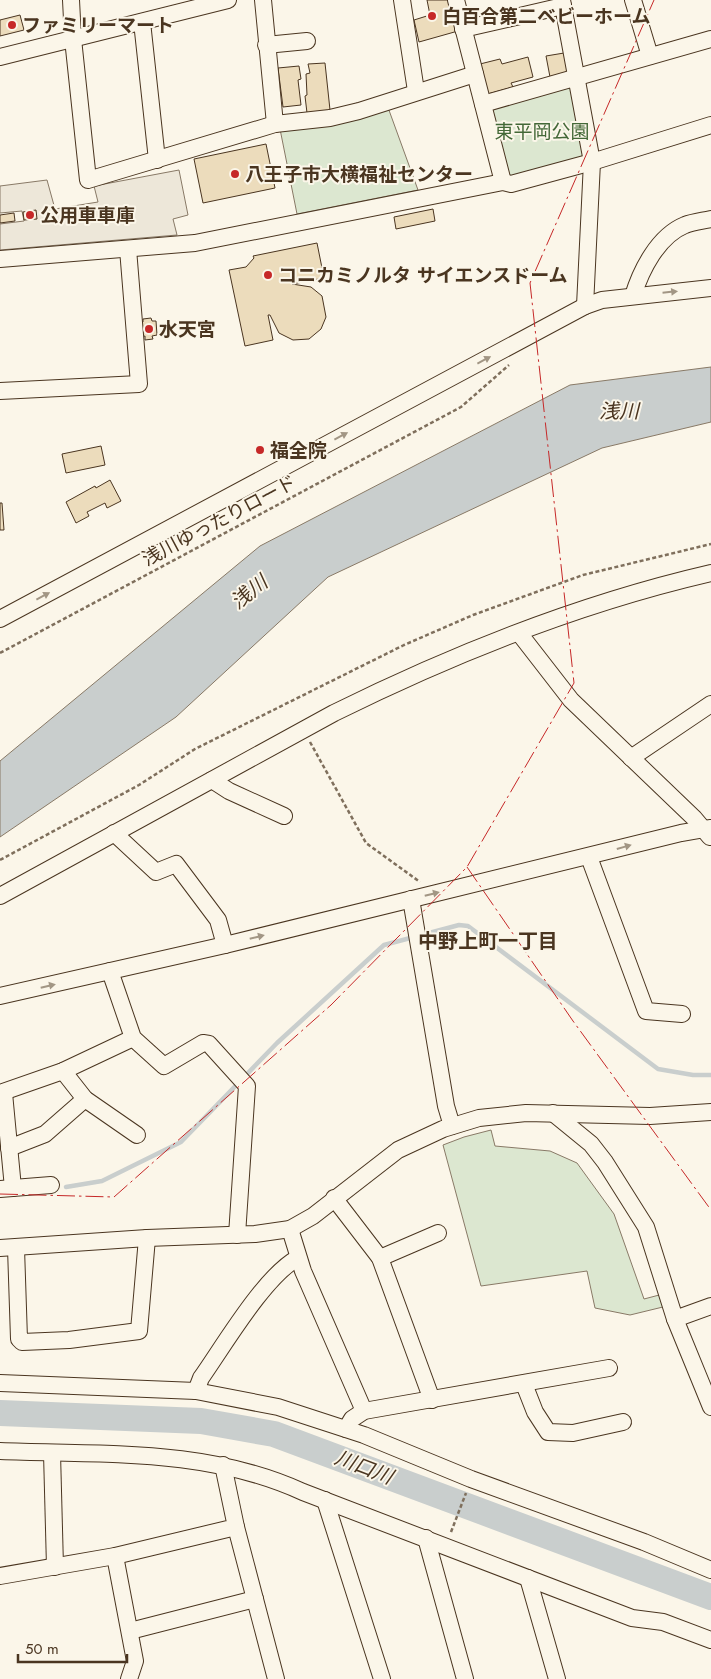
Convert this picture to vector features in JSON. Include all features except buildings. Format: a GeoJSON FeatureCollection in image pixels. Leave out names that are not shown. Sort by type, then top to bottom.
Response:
{"type":"FeatureCollection","features":[{"type":"Feature","properties":{"kind":"street"},"geometry":{"type":"LineString","coordinates":[[71,0],[73,39],[88,180],[275,124],[330,118],[359,111],[416,91],[475,74]]}},
{"type":"Feature","properties":{"kind":"street"},"geometry":{"type":"LineString","coordinates":[[0,57],[228,0]]}},
{"type":"Feature","properties":{"kind":"street"},"geometry":{"type":"LineString","coordinates":[[263,0],[275,124]]}},
{"type":"Feature","properties":{"kind":"street"},"geometry":{"type":"LineString","coordinates":[[402,0],[416,91]]}},
{"type":"Feature","properties":{"kind":"street"},"geometry":{"type":"LineString","coordinates":[[456,0],[503,182]]}},
{"type":"Feature","properties":{"kind":"street"},"geometry":{"type":"LineString","coordinates":[[633,0],[650,56]]}},
{"type":"Feature","properties":{"kind":"street"},"geometry":{"type":"LineString","coordinates":[[463,29],[562,3],[592,162],[585,306]]}},
{"type":"Feature","properties":{"kind":"street"},"geometry":{"type":"LineString","coordinates":[[142,22],[158,160]]}},
{"type":"Feature","properties":{"kind":"street"},"geometry":{"type":"LineString","coordinates":[[483,104],[711,39]]}},
{"type":"Feature","properties":{"kind":"street"},"geometry":{"type":"LineString","coordinates":[[266,45],[307,41]]}},
{"type":"Feature","properties":{"kind":"street"},"geometry":{"type":"LineString","coordinates":[[0,259],[195,243],[503,182],[511,184],[592,162],[711,125]]}},
{"type":"Feature","properties":{"kind":"street"},"geometry":{"type":"LineString","coordinates":[[633,296],[648,264],[670,234],[684,226],[711,219]]}},
{"type":"Feature","properties":{"kind":"street"},"geometry":{"type":"LineString","coordinates":[[0,391],[139,384],[128,249]]}},
{"type":"Feature","properties":{"kind":"street"},"geometry":{"type":"LineString","coordinates":[[0,619],[585,306],[602,300],[711,288]]}},
{"type":"Feature","properties":{"kind":"street"},"geometry":{"type":"LineString","coordinates":[[0,896],[303,730],[385,689],[519,633],[624,597],[711,573]]}},
{"type":"Feature","properties":{"kind":"street"},"geometry":{"type":"LineString","coordinates":[[519,633],[571,700],[709,832]]}},
{"type":"Feature","properties":{"kind":"street"},"geometry":{"type":"LineString","coordinates":[[631,758],[711,704]]}},
{"type":"Feature","properties":{"kind":"street"},"geometry":{"type":"LineString","coordinates":[[212,780],[229,791],[284,816]]}},
{"type":"Feature","properties":{"kind":"street"},"geometry":{"type":"LineString","coordinates":[[0,996],[225,945],[589,857],[672,835],[709,832]]}},
{"type":"Feature","properties":{"kind":"street"},"geometry":{"type":"LineString","coordinates":[[114,833],[156,872],[176,864],[218,920],[225,945]]}},
{"type":"Feature","properties":{"kind":"street"},"geometry":{"type":"LineString","coordinates":[[589,857],[646,1011],[682,1014]]}},
{"type":"Feature","properties":{"kind":"street"},"geometry":{"type":"LineString","coordinates":[[411,899],[446,1106],[452,1126]]}},
{"type":"Feature","properties":{"kind":"street"},"geometry":{"type":"LineString","coordinates":[[110,971],[133,1038],[164,1066],[203,1043],[209,1044],[247,1086],[237,1235]]}},
{"type":"Feature","properties":{"kind":"street"},"geometry":{"type":"LineString","coordinates":[[51,1185],[6,1189],[9,1148],[2,1093],[63,1071],[133,1038]]}},
{"type":"Feature","properties":{"kind":"street"},"geometry":{"type":"LineString","coordinates":[[63,1071],[85,1099],[137,1135]]}},
{"type":"Feature","properties":{"kind":"street"},"geometry":{"type":"LineString","coordinates":[[9,1148],[45,1134],[85,1099]]}},
{"type":"Feature","properties":{"kind":"street"},"geometry":{"type":"LineString","coordinates":[[147,1238],[139,1331],[69,1340],[22,1342],[20,1339],[8,1248],[147,1238],[265,1234],[290,1229],[312,1216],[394,1153],[452,1126],[502,1114],[552,1113],[650,1116],[711,1112]]}},
{"type":"Feature","properties":{"kind":"street"},"geometry":{"type":"LineString","coordinates":[[552,1113],[591,1144],[629,1198],[646,1227],[676,1319],[711,1407]]}},
{"type":"Feature","properties":{"kind":"street"},"geometry":{"type":"LineString","coordinates":[[334,1198],[380,1258],[432,1400]]}},
{"type":"Feature","properties":{"kind":"street"},"geometry":{"type":"LineString","coordinates":[[290,1229],[298,1258],[364,1411]]}},
{"type":"Feature","properties":{"kind":"street"},"geometry":{"type":"LineString","coordinates":[[380,1258],[438,1232]]}},
{"type":"Feature","properties":{"kind":"street"},"geometry":{"type":"LineString","coordinates":[[196,1391],[201,1378],[254,1302],[288,1264],[298,1258]]}},
{"type":"Feature","properties":{"kind":"street"},"geometry":{"type":"LineString","coordinates":[[676,1319],[711,1306]]}},
{"type":"Feature","properties":{"kind":"street"},"geometry":{"type":"LineString","coordinates":[[346,1429],[352,1419],[364,1411],[609,1368]]}},
{"type":"Feature","properties":{"kind":"street"},"geometry":{"type":"LineString","coordinates":[[0,1383],[196,1391],[270,1405],[346,1429],[471,1479],[644,1542],[711,1570]]}},
{"type":"Feature","properties":{"kind":"street"},"geometry":{"type":"LineString","coordinates":[[524,1384],[535,1412],[548,1432],[573,1433],[623,1422]]}},
{"type":"Feature","properties":{"kind":"street"},"geometry":{"type":"LineString","coordinates":[[0,1451],[183,1458],[270,1477],[632,1618],[663,1622],[711,1640]]}},
{"type":"Feature","properties":{"kind":"street"},"geometry":{"type":"LineString","coordinates":[[52,1453],[55,1567]]}},
{"type":"Feature","properties":{"kind":"street"},"geometry":{"type":"LineString","coordinates":[[222,1465],[236,1527],[276,1679]]}},
{"type":"Feature","properties":{"kind":"street"},"geometry":{"type":"LineString","coordinates":[[325,1500],[376,1677]]}},
{"type":"Feature","properties":{"kind":"street"},"geometry":{"type":"LineString","coordinates":[[0,1576],[115,1556],[236,1527]]}},
{"type":"Feature","properties":{"kind":"street"},"geometry":{"type":"LineString","coordinates":[[426,1538],[464,1679]]}},
{"type":"Feature","properties":{"kind":"street"},"geometry":{"type":"LineString","coordinates":[[115,1556],[135,1661],[129,1679]]}},
{"type":"Feature","properties":{"kind":"street"},"geometry":{"type":"LineString","coordinates":[[528,1578],[557,1679]]}},
{"type":"Feature","properties":{"kind":"street"},"geometry":{"type":"LineString","coordinates":[[130,1631],[255,1599]]}},
{"type":"Feature","properties":{"kind":"path","name":"浅川ゆったりロード"},"geometry":{"type":"LineString","coordinates":[[0,653],[461,406],[516,359]]}},
{"type":"Feature","properties":{"kind":"path"},"geometry":{"type":"LineString","coordinates":[[0,860],[139,785],[195,749],[340,675],[412,641],[473,615],[583,575],[711,544]]}},
{"type":"Feature","properties":{"kind":"path"},"geometry":{"type":"LineString","coordinates":[[303,730],[366,843],[435,893]]}},
{"type":"Feature","properties":{"kind":"path"},"geometry":{"type":"LineString","coordinates":[[448,1538],[471,1479]]}},
{"type":"Feature","properties":{"kind":"green space","name":"東平岡公園"},"geometry":{"type":"Polygon","coordinates":[[[577,77],[592,162],[511,184],[483,104],[577,77]]]}},
{"type":"Feature","properties":{"kind":"green space"},"geometry":{"type":"Polygon","coordinates":[[[386,102],[418,190],[297,214],[279,124],[386,102]]]}},
{"type":"Feature","properties":{"kind":"green space"},"geometry":{"type":"Polygon","coordinates":[[[491,1130],[495,1146],[550,1151],[577,1163],[614,1214],[644,1299],[663,1294],[667,1306],[630,1315],[595,1308],[587,1271],[481,1286],[443,1145],[491,1130]]]}},
{"type":"Feature","properties":{"kind":"shaded area"},"geometry":{"type":"Polygon","coordinates":[[[179,170],[188,215],[173,219],[177,235],[0,250],[0,224],[24,221],[22,211],[0,213],[0,186],[47,180],[55,209],[98,202],[94,186],[179,170]]]}},
{"type":"Feature","properties":{"kind":"water","name":"浅川"},"geometry":{"type":"Polygon","coordinates":[[[711,367],[711,422],[602,448],[328,577],[176,717],[0,837],[0,761],[260,546],[570,385],[711,367]]]}},
{"type":"Feature","properties":{"kind":"waterway"},"geometry":{"type":"LineString","coordinates":[[66,1187],[102,1181],[181,1142],[277,1043],[384,945],[459,925],[468,926],[658,1069],[693,1075],[711,1075]]}},
{"type":"Feature","properties":{"kind":"waterway","name":"川口川"},"geometry":{"type":"LineString","coordinates":[[0,1413],[201,1421],[274,1434],[711,1597]]}},
{"type":"Feature","properties":{"kind":"power"},"geometry":{"type":"LineString","coordinates":[[0,1194],[114,1197],[331,1005],[467,867],[574,683],[530,283],[654,0]]}},
{"type":"Feature","properties":{"kind":"power"},"geometry":{"type":"LineString","coordinates":[[467,867],[573,1021],[711,1210]]}},
{"type":"Feature","properties":{"kind":"place","name":"白百合第二ベビーホーム"},"geometry":{"type":"Point","coordinates":[432,16]}},
{"type":"Feature","properties":{"kind":"place","name":"ファミリーマート"},"geometry":{"type":"Point","coordinates":[12,25]}},
{"type":"Feature","properties":{"kind":"place","name":"八王子市大横福祉センター"},"geometry":{"type":"Point","coordinates":[235,174]}},
{"type":"Feature","properties":{"kind":"place","name":"公用車車庫"},"geometry":{"type":"Point","coordinates":[30,215]}},
{"type":"Feature","properties":{"kind":"place","name":"コニカミノルタ サイエンスドーム"},"geometry":{"type":"Point","coordinates":[268,275]}},
{"type":"Feature","properties":{"kind":"place","name":"水天宮"},"geometry":{"type":"Point","coordinates":[149,329]}},
{"type":"Feature","properties":{"kind":"place","name":"福全院"},"geometry":{"type":"Point","coordinates":[260,450]}},
{"type":"Feature","properties":{"kind":"district","name":"中野上町一丁目"},"geometry":{"type":"Point","coordinates":[488,941]}}]}
